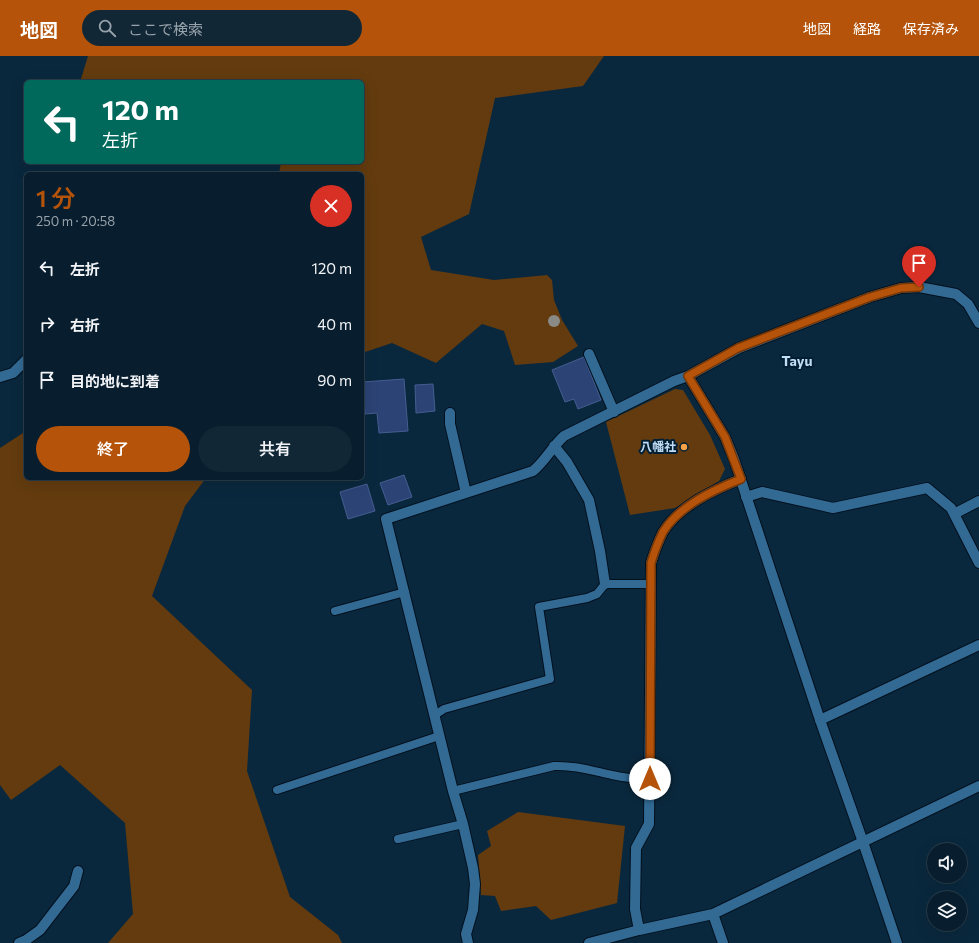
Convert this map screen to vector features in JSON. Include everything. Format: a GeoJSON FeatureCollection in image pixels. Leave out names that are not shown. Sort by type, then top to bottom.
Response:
{"type":"FeatureCollection","features":[{"type":"Feature","properties":{"kind":"street"},"geometry":{"type":"LineString","coordinates":[[468,943],[466,934],[473,910],[476,884],[473,868],[386,519],[533,471],[541,464],[554,446],[564,436],[674,381],[688,376],[738,348],[870,297],[901,288],[919,287],[956,294],[968,304],[979,323]]}},
{"type":"Feature","properties":{"kind":"street"},"geometry":{"type":"LineString","coordinates":[[589,354],[614,412]]}},
{"type":"Feature","properties":{"kind":"street"},"geometry":{"type":"LineString","coordinates":[[0,377],[13,373],[24,362]]}},
{"type":"Feature","properties":{"kind":"street"},"geometry":{"type":"LineString","coordinates":[[688,376],[725,437],[741,479],[820,720],[863,842],[896,943]]}},
{"type":"Feature","properties":{"kind":"street"},"geometry":{"type":"LineString","coordinates":[[450,413],[450,424],[466,493]]}},
{"type":"Feature","properties":{"kind":"street"},"geometry":{"type":"LineString","coordinates":[[554,446],[567,462],[589,500],[600,551],[605,584]]}},
{"type":"Feature","properties":{"kind":"street"},"geometry":{"type":"LineString","coordinates":[[639,930],[635,909],[636,848],[648,824],[650,779],[651,563],[658,542],[668,525],[684,510],[720,487],[741,479]]}},
{"type":"Feature","properties":{"kind":"street"},"geometry":{"type":"LineString","coordinates":[[746,497],[762,492],[834,508],[927,488],[951,508],[979,563]]}},
{"type":"Feature","properties":{"kind":"street"},"geometry":{"type":"LineString","coordinates":[[954,514],[979,501]]}},
{"type":"Feature","properties":{"kind":"street"},"geometry":{"type":"LineString","coordinates":[[820,720],[979,645]]}},
{"type":"Feature","properties":{"kind":"street"},"geometry":{"type":"LineString","coordinates":[[589,943],[639,930],[713,914],[979,786]]}},
{"type":"Feature","properties":{"kind":"street"},"geometry":{"type":"LineString","coordinates":[[19,943],[40,930],[74,886],[78,871]]}},
{"type":"Feature","properties":{"kind":"street"},"geometry":{"type":"LineString","coordinates":[[713,914],[723,943]]}},
{"type":"Feature","properties":{"kind":"lane"},"geometry":{"type":"LineString","coordinates":[[435,715],[444,708],[550,679],[539,606],[587,598],[597,594],[605,584],[651,584]]}},
{"type":"Feature","properties":{"kind":"lane"},"geometry":{"type":"LineString","coordinates":[[335,611],[405,592]]}},
{"type":"Feature","properties":{"kind":"lane"},"geometry":{"type":"LineString","coordinates":[[278,790],[439,736]]}},
{"type":"Feature","properties":{"kind":"lane"},"geometry":{"type":"LineString","coordinates":[[453,791],[554,766],[578,767],[630,778],[650,779]]}},
{"type":"Feature","properties":{"kind":"lane"},"geometry":{"type":"LineString","coordinates":[[398,839],[463,824]]}},
{"type":"Feature","properties":{"kind":"shaded area"},"geometry":{"type":"Polygon","coordinates":[[[88,56],[604,56],[583,86],[495,98],[469,214],[421,237],[431,270],[494,280],[547,275],[552,280],[554,300],[562,320],[578,346],[553,362],[515,365],[504,331],[482,324],[436,363],[392,343],[364,352],[364,172],[279,172],[281,164],[364,164],[364,80],[81,80],[88,56]]]}},
{"type":"Feature","properties":{"kind":"shaded area"},"geometry":{"type":"Polygon","coordinates":[[[675,389],[683,390],[710,435],[725,469],[719,481],[675,508],[630,515],[606,422],[675,389]]]}},
{"type":"Feature","properties":{"kind":"shaded area"},"geometry":{"type":"Polygon","coordinates":[[[24,432],[24,480],[204,480],[185,506],[152,596],[252,690],[247,771],[290,897],[338,935],[342,943],[108,943],[133,914],[125,823],[60,765],[11,800],[0,785],[0,448],[24,432]]]}},
{"type":"Feature","properties":{"kind":"shaded area"},"geometry":{"type":"Polygon","coordinates":[[[518,812],[625,826],[617,903],[551,920],[536,906],[501,911],[495,896],[481,895],[478,855],[491,846],[487,831],[518,812]]]}},
{"type":"Feature","properties":{"kind":"building"},"geometry":{"type":"Polygon","coordinates":[[[584,357],[601,400],[578,409],[574,399],[565,402],[552,370],[584,357]]]}},
{"type":"Feature","properties":{"kind":"building"},"geometry":{"type":"Polygon","coordinates":[[[404,379],[408,431],[379,433],[377,413],[365,414],[364,382],[404,379]]]}},
{"type":"Feature","properties":{"kind":"building"},"geometry":{"type":"Polygon","coordinates":[[[433,384],[435,411],[416,413],[415,385],[433,384]]]}},
{"type":"Feature","properties":{"kind":"building"},"geometry":{"type":"Polygon","coordinates":[[[404,475],[412,497],[388,505],[380,483],[404,475]]]}},
{"type":"Feature","properties":{"kind":"building"},"geometry":{"type":"Polygon","coordinates":[[[367,484],[375,511],[348,519],[340,492],[367,484]]]}},
{"type":"Feature","properties":{"kind":"place","name":"八幡社"},"geometry":{"type":"Point","coordinates":[684,447]}},
{"type":"Feature","properties":{"kind":"district","name":"Tayu"},"geometry":{"type":"Point","coordinates":[797,361]}},
{"type":"Feature","properties":{"kind":"route"},"geometry":{"type":"LineString","coordinates":[[650,779],[651,563],[663,532],[668,525],[684,510],[720,487],[741,479],[725,437],[688,376],[738,348],[870,297],[901,288],[919,287]]}}]}
